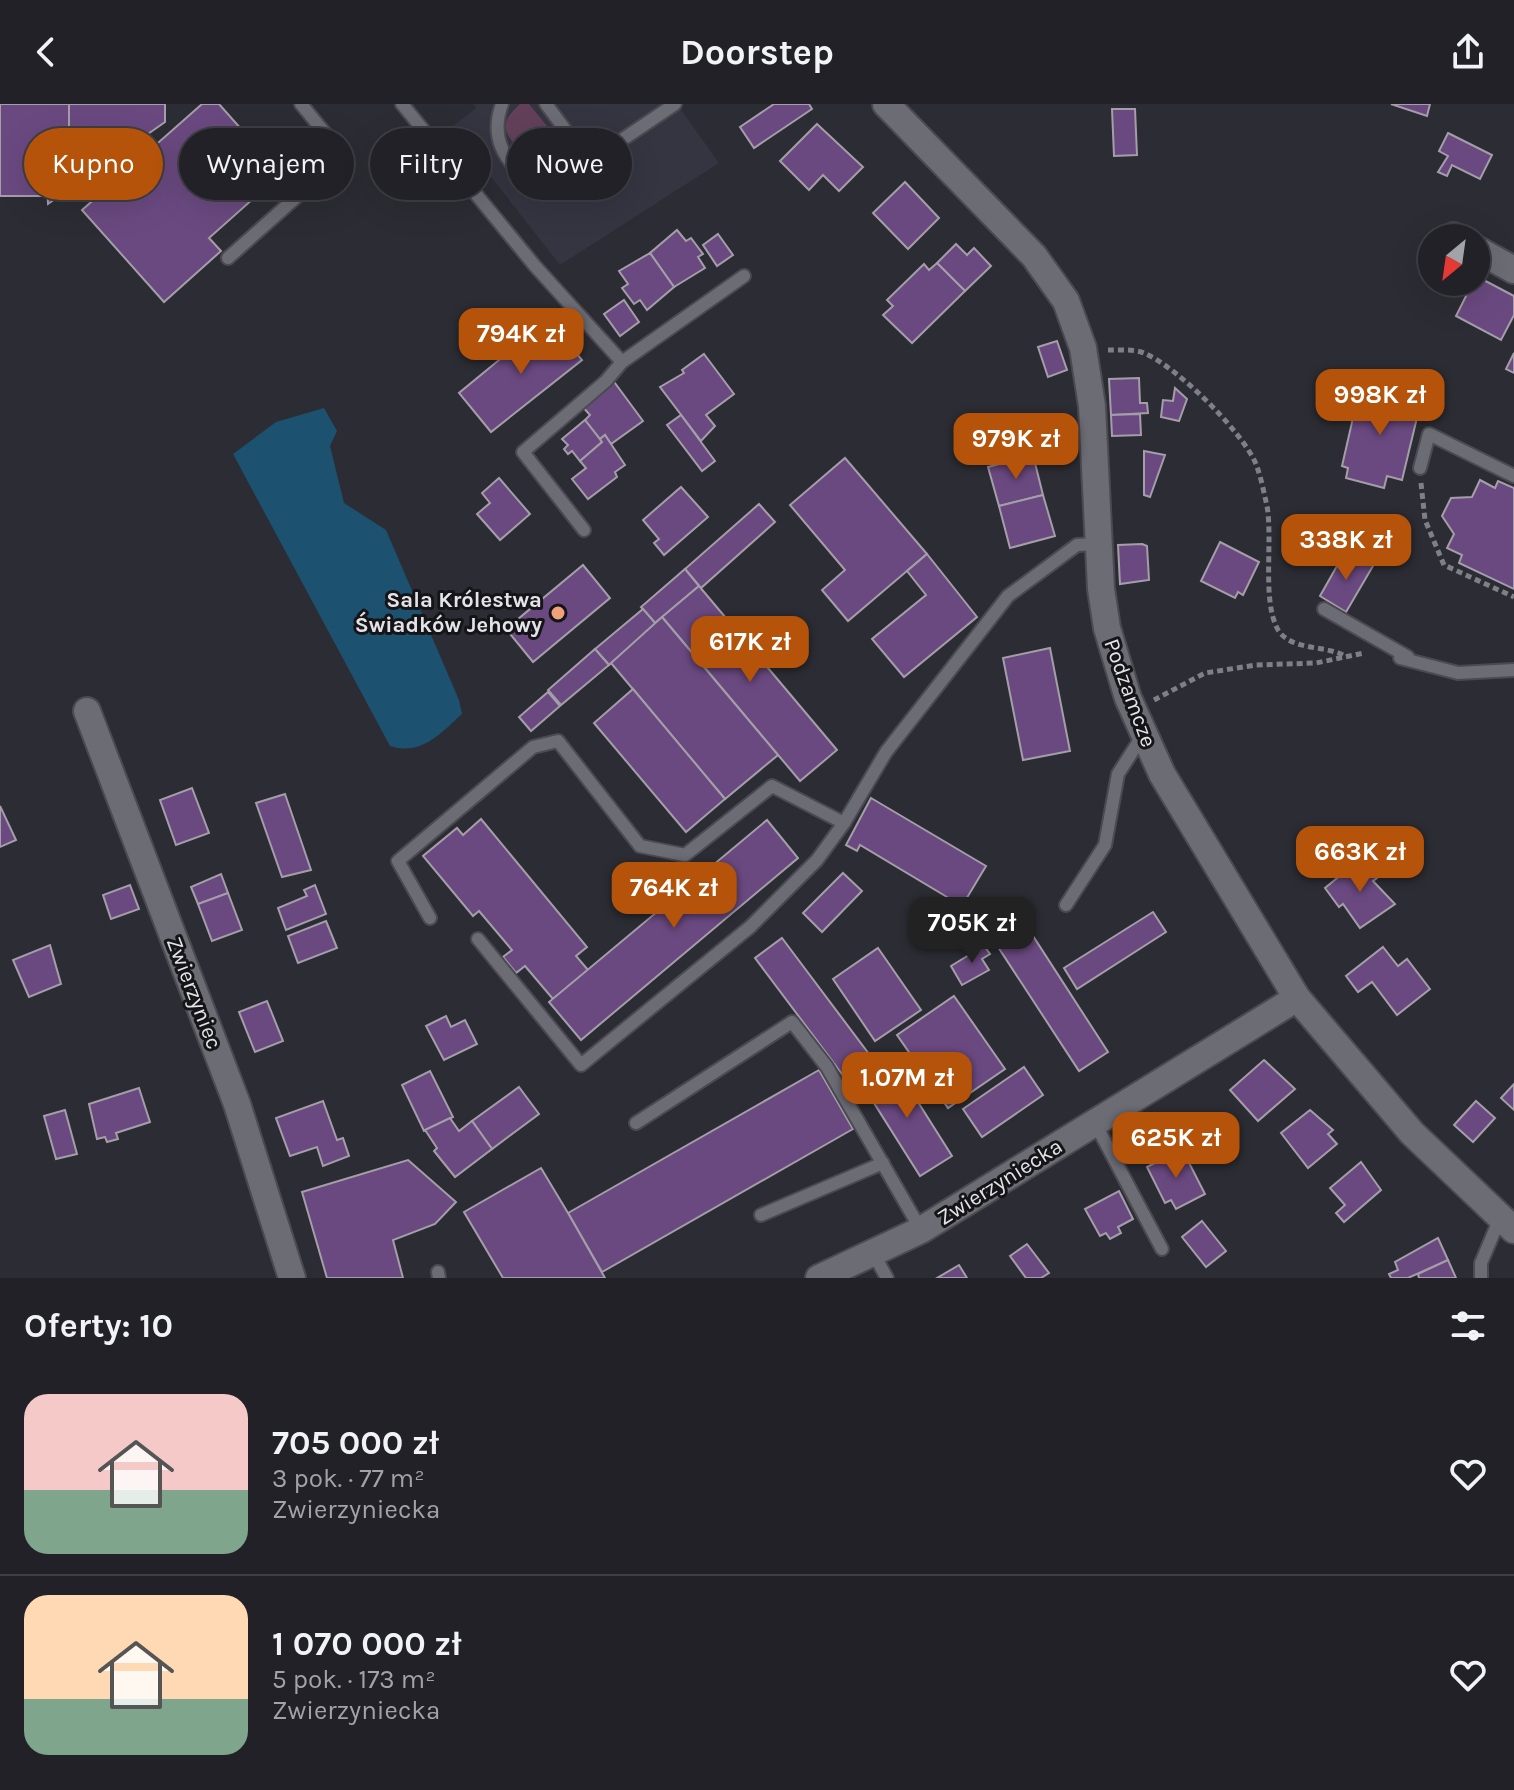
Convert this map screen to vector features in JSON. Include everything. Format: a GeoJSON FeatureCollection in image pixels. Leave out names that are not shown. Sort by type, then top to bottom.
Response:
{"type":"FeatureCollection","features":[{"type":"Feature","properties":{"kind":"street","name":"Podzamcze"},"geometry":{"type":"LineString","coordinates":[[886,104],[1034,256],[1066,301],[1083,348],[1092,406],[1098,544],[1107,628],[1119,674],[1162,774],[1297,998],[1412,1133],[1507,1224]]}},
{"type":"Feature","properties":{"kind":"street"},"geometry":{"type":"LineString","coordinates":[[1490,257],[1514,270]]}},
{"type":"Feature","properties":{"kind":"street","name":"Zwierzyniec"},"geometry":{"type":"LineString","coordinates":[[87,711],[237,1104],[292,1278]]}},
{"type":"Feature","properties":{"kind":"street","name":"Zwierzyniecka"},"geometry":{"type":"LineString","coordinates":[[819,1278],[921,1230],[1297,998]]}},
{"type":"Feature","properties":{"kind":"lane"},"geometry":{"type":"LineString","coordinates":[[228,258],[338,160],[335,144],[301,104]]}},
{"type":"Feature","properties":{"kind":"lane"},"geometry":{"type":"LineString","coordinates":[[402,104],[535,266],[622,362]]}},
{"type":"Feature","properties":{"kind":"lane"},"geometry":{"type":"LineString","coordinates":[[502,104],[497,137],[507,160]]}},
{"type":"Feature","properties":{"kind":"lane"},"geometry":{"type":"LineString","coordinates":[[546,104],[564,128]]}},
{"type":"Feature","properties":{"kind":"lane"},"geometry":{"type":"LineString","coordinates":[[632,133],[675,104]]}},
{"type":"Feature","properties":{"kind":"lane"},"geometry":{"type":"LineString","coordinates":[[584,530],[523,452],[606,381],[622,362],[744,276]]}},
{"type":"Feature","properties":{"kind":"lane"},"geometry":{"type":"LineString","coordinates":[[1420,468],[1429,434],[1514,476]]}},
{"type":"Feature","properties":{"kind":"lane"},"geometry":{"type":"LineString","coordinates":[[478,939],[581,1065],[750,927],[817,860],[844,823],[886,752],[1008,596],[1077,545],[1098,544]]}},
{"type":"Feature","properties":{"kind":"lane"},"geometry":{"type":"LineString","coordinates":[[1324,609],[1406,659],[1458,673],[1514,670]]}},
{"type":"Feature","properties":{"kind":"lane"},"geometry":{"type":"LineString","coordinates":[[1066,905],[1105,845],[1118,774],[1143,735]]}},
{"type":"Feature","properties":{"kind":"lane"},"geometry":{"type":"LineString","coordinates":[[430,918],[398,861],[533,747],[558,741],[640,846],[685,855],[772,786],[844,823]]}},
{"type":"Feature","properties":{"kind":"lane"},"geometry":{"type":"LineString","coordinates":[[636,1123],[792,1022],[827,1067],[921,1230]]}},
{"type":"Feature","properties":{"kind":"lane"},"geometry":{"type":"LineString","coordinates":[[1095,1123],[1162,1249]]}},
{"type":"Feature","properties":{"kind":"lane"},"geometry":{"type":"LineString","coordinates":[[761,1215],[883,1163]]}},
{"type":"Feature","properties":{"kind":"lane"},"geometry":{"type":"LineString","coordinates":[[1481,1278],[1481,1263],[1507,1224]]}},
{"type":"Feature","properties":{"kind":"lane"},"geometry":{"type":"LineString","coordinates":[[873,1253],[887,1278]]}},
{"type":"Feature","properties":{"kind":"path"},"geometry":{"type":"LineString","coordinates":[[1083,348],[1142,352],[1192,384],[1255,462],[1267,507],[1272,608],[1278,630],[1287,638],[1308,647],[1333,650],[1343,655]]}},
{"type":"Feature","properties":{"kind":"path"},"geometry":{"type":"LineString","coordinates":[[1420,468],[1425,520],[1444,565],[1514,597]]}},
{"type":"Feature","properties":{"kind":"path"},"geometry":{"type":"LineString","coordinates":[[1148,703],[1205,673],[1256,665],[1316,663],[1343,655],[1368,653],[1406,659]]}},
{"type":"Feature","properties":{"kind":"shaded area"},"geometry":{"type":"Polygon","coordinates":[[[473,104],[677,104],[719,163],[560,265],[509,200],[632,200],[632,128],[507,128],[507,197],[491,177],[491,128],[452,127],[476,108],[473,104]]]}},
{"type":"Feature","properties":{"kind":"shaded area"},"geometry":{"type":"Polygon","coordinates":[[[520,104],[529,104],[546,128],[507,128],[507,132],[506,122],[520,104]]]}},
{"type":"Feature","properties":{"kind":"water"},"geometry":{"type":"Polygon","coordinates":[[[324,408],[337,431],[330,446],[344,503],[386,530],[459,700],[462,714],[438,736],[421,746],[390,746],[233,454],[276,422],[324,408]]]}},
{"type":"Feature","properties":{"kind":"building"},"geometry":{"type":"Polygon","coordinates":[[[0,104],[69,104],[69,128],[24,128],[24,196],[0,196],[0,104]]]}},
{"type":"Feature","properties":{"kind":"building"},"geometry":{"type":"Polygon","coordinates":[[[69,104],[165,104],[165,122],[156,128],[69,128],[69,104]]]}},
{"type":"Feature","properties":{"kind":"building"},"geometry":{"type":"Polygon","coordinates":[[[202,104],[219,104],[240,128],[179,128],[179,200],[252,200],[209,238],[221,251],[164,302],[82,210],[93,200],[163,200],[163,138],[202,104]]]}},
{"type":"Feature","properties":{"kind":"building"},"geometry":{"type":"Polygon","coordinates":[[[774,104],[809,104],[812,109],[754,148],[740,127],[774,104]]]}},
{"type":"Feature","properties":{"kind":"building"},"geometry":{"type":"Polygon","coordinates":[[[1391,104],[1430,104],[1427,116],[1391,104]]]}},
{"type":"Feature","properties":{"kind":"building"},"geometry":{"type":"Polygon","coordinates":[[[1112,109],[1135,109],[1137,155],[1114,156],[1112,109]]]}},
{"type":"Feature","properties":{"kind":"building"},"geometry":{"type":"Polygon","coordinates":[[[817,124],[863,167],[839,191],[823,175],[809,190],[780,161],[817,124]]]}},
{"type":"Feature","properties":{"kind":"building"},"geometry":{"type":"Polygon","coordinates":[[[1448,133],[1492,155],[1480,179],[1452,165],[1447,176],[1438,172],[1448,156],[1439,151],[1448,133]]]}},
{"type":"Feature","properties":{"kind":"building"},"geometry":{"type":"Polygon","coordinates":[[[905,182],[939,218],[908,249],[873,213],[905,182]]]}},
{"type":"Feature","properties":{"kind":"building"},"geometry":{"type":"Polygon","coordinates":[[[677,230],[686,241],[691,238],[703,254],[698,257],[705,268],[674,287],[650,253],[677,230]]]}},
{"type":"Feature","properties":{"kind":"building"},"geometry":{"type":"Polygon","coordinates":[[[718,234],[733,255],[717,266],[703,245],[718,234]]]}},
{"type":"Feature","properties":{"kind":"building"},"geometry":{"type":"Polygon","coordinates":[[[956,244],[967,255],[974,248],[991,266],[965,291],[937,263],[956,244]]]}},
{"type":"Feature","properties":{"kind":"building"},"geometry":{"type":"Polygon","coordinates":[[[650,253],[674,287],[647,310],[640,300],[634,304],[622,288],[628,284],[619,271],[650,253]]]}},
{"type":"Feature","properties":{"kind":"building"},"geometry":{"type":"Polygon","coordinates":[[[937,263],[965,291],[912,343],[883,315],[893,306],[887,300],[924,264],[929,270],[937,263]]]}},
{"type":"Feature","properties":{"kind":"building"},"geometry":{"type":"Polygon","coordinates":[[[1490,283],[1514,296],[1514,315],[1501,340],[1456,316],[1466,296],[1490,296],[1490,283]]]}},
{"type":"Feature","properties":{"kind":"building"},"geometry":{"type":"Polygon","coordinates":[[[624,300],[639,322],[620,336],[604,314],[624,300]]]}},
{"type":"Feature","properties":{"kind":"building"},"geometry":{"type":"Polygon","coordinates":[[[549,319],[582,360],[491,432],[459,393],[549,319]]]}},
{"type":"Feature","properties":{"kind":"building"},"geometry":{"type":"Polygon","coordinates":[[[1057,341],[1067,370],[1048,377],[1038,347],[1057,341]]]}},
{"type":"Feature","properties":{"kind":"building"},"geometry":{"type":"Polygon","coordinates":[[[1514,353],[1514,373],[1506,369],[1514,353]]]}},
{"type":"Feature","properties":{"kind":"building"},"geometry":{"type":"Polygon","coordinates":[[[704,354],[734,394],[706,415],[715,426],[701,441],[660,387],[684,373],[682,370],[704,354]]]}},
{"type":"Feature","properties":{"kind":"building"},"geometry":{"type":"Polygon","coordinates":[[[1139,378],[1140,403],[1147,403],[1148,413],[1111,415],[1109,379],[1139,378]]]}},
{"type":"Feature","properties":{"kind":"building"},"geometry":{"type":"Polygon","coordinates":[[[612,379],[643,421],[611,444],[605,435],[600,439],[585,420],[590,415],[581,405],[612,379]]]}},
{"type":"Feature","properties":{"kind":"building"},"geometry":{"type":"Polygon","coordinates":[[[1360,387],[1421,401],[1402,480],[1387,476],[1384,488],[1346,478],[1348,468],[1342,466],[1360,387]]]}},
{"type":"Feature","properties":{"kind":"building"},"geometry":{"type":"Polygon","coordinates":[[[1175,388],[1187,399],[1179,421],[1161,417],[1163,400],[1173,401],[1175,388]]]}},
{"type":"Feature","properties":{"kind":"building"},"geometry":{"type":"Polygon","coordinates":[[[1140,414],[1141,435],[1112,436],[1111,415],[1140,414]]]}},
{"type":"Feature","properties":{"kind":"building"},"geometry":{"type":"Polygon","coordinates":[[[681,415],[715,461],[702,471],[667,425],[681,415]]]}},
{"type":"Feature","properties":{"kind":"building"},"geometry":{"type":"Polygon","coordinates":[[[585,420],[602,442],[580,461],[572,451],[568,454],[564,449],[568,445],[562,439],[585,420]]]}},
{"type":"Feature","properties":{"kind":"building"},"geometry":{"type":"Polygon","coordinates":[[[605,435],[625,465],[615,472],[617,477],[588,499],[572,479],[586,468],[580,461],[602,442],[600,439],[605,435]]]}},
{"type":"Feature","properties":{"kind":"building"},"geometry":{"type":"Polygon","coordinates":[[[1144,451],[1165,455],[1150,497],[1144,495],[1144,451]]]}},
{"type":"Feature","properties":{"kind":"building"},"geometry":{"type":"Polygon","coordinates":[[[1033,455],[1043,495],[999,506],[988,467],[1033,455]]]}},
{"type":"Feature","properties":{"kind":"building"},"geometry":{"type":"Polygon","coordinates":[[[845,458],[927,554],[848,621],[822,590],[845,570],[790,505],[845,458]]]}},
{"type":"Feature","properties":{"kind":"building"},"geometry":{"type":"Polygon","coordinates":[[[499,478],[530,514],[500,540],[477,514],[490,503],[482,493],[499,478]]]}},
{"type":"Feature","properties":{"kind":"building"},"geometry":{"type":"Polygon","coordinates":[[[1480,480],[1495,488],[1498,481],[1514,488],[1514,589],[1459,563],[1462,555],[1447,548],[1454,534],[1442,516],[1451,498],[1472,497],[1480,480]]]}},
{"type":"Feature","properties":{"kind":"building"},"geometry":{"type":"Polygon","coordinates":[[[681,487],[708,517],[664,555],[654,543],[659,539],[643,520],[681,487]]]}},
{"type":"Feature","properties":{"kind":"building"},"geometry":{"type":"Polygon","coordinates":[[[1043,495],[1055,536],[1010,548],[999,506],[1043,495]]]}},
{"type":"Feature","properties":{"kind":"building"},"geometry":{"type":"Polygon","coordinates":[[[759,504],[775,522],[701,588],[685,569],[759,504]]]}},
{"type":"Feature","properties":{"kind":"building"},"geometry":{"type":"Polygon","coordinates":[[[1220,542],[1259,562],[1243,595],[1238,592],[1235,598],[1201,581],[1220,542]]]}},
{"type":"Feature","properties":{"kind":"building"},"geometry":{"type":"Polygon","coordinates":[[[1118,545],[1147,546],[1149,580],[1120,584],[1118,545]]]}},
{"type":"Feature","properties":{"kind":"building"},"geometry":{"type":"Polygon","coordinates":[[[927,554],[977,617],[904,677],[872,639],[926,595],[907,571],[927,554]]]}},
{"type":"Feature","properties":{"kind":"building"},"geometry":{"type":"Polygon","coordinates":[[[1355,556],[1373,566],[1346,612],[1320,596],[1342,557],[1351,562],[1355,556]]]}},
{"type":"Feature","properties":{"kind":"building","name":"Sala Królestwa Świadków Jehowy"},"geometry":{"type":"Polygon","coordinates":[[[583,565],[610,598],[533,662],[506,629],[583,565]]]}},
{"type":"Feature","properties":{"kind":"building"},"geometry":{"type":"Polygon","coordinates":[[[685,569],[699,586],[655,623],[641,607],[685,569]]]}},
{"type":"Feature","properties":{"kind":"building"},"geometry":{"type":"Polygon","coordinates":[[[699,586],[837,750],[800,781],[662,617],[699,586]]]}},
{"type":"Feature","properties":{"kind":"building"},"geometry":{"type":"Polygon","coordinates":[[[643,609],[656,624],[609,665],[595,649],[643,609]]]}},
{"type":"Feature","properties":{"kind":"building"},"geometry":{"type":"Polygon","coordinates":[[[662,617],[778,755],[725,799],[611,663],[662,617]]]}},
{"type":"Feature","properties":{"kind":"building"},"geometry":{"type":"Polygon","coordinates":[[[1050,648],[1070,751],[1023,760],[1003,658],[1050,648]]]}},
{"type":"Feature","properties":{"kind":"building"},"geometry":{"type":"Polygon","coordinates":[[[595,649],[609,665],[561,705],[548,690],[595,649]]]}},
{"type":"Feature","properties":{"kind":"building"},"geometry":{"type":"Polygon","coordinates":[[[633,689],[725,799],[686,832],[594,723],[633,689]]]}},
{"type":"Feature","properties":{"kind":"building"},"geometry":{"type":"Polygon","coordinates":[[[548,692],[560,706],[531,731],[519,717],[548,692]]]}},
{"type":"Feature","properties":{"kind":"building"},"geometry":{"type":"Polygon","coordinates":[[[192,788],[209,833],[176,845],[160,800],[192,788]]]}},
{"type":"Feature","properties":{"kind":"building"},"geometry":{"type":"Polygon","coordinates":[[[285,794],[311,870],[282,877],[256,803],[285,794]]]}},
{"type":"Feature","properties":{"kind":"building"},"geometry":{"type":"Polygon","coordinates":[[[871,798],[986,866],[962,906],[860,845],[857,851],[846,845],[871,798]]]}},
{"type":"Feature","properties":{"kind":"building"},"geometry":{"type":"Polygon","coordinates":[[[0,806],[16,840],[0,847],[0,806]]]}},
{"type":"Feature","properties":{"kind":"building"},"geometry":{"type":"Polygon","coordinates":[[[481,819],[587,947],[576,956],[588,970],[553,999],[525,966],[516,973],[503,957],[512,950],[479,911],[473,916],[423,856],[457,828],[463,835],[481,819]]]}},
{"type":"Feature","properties":{"kind":"building"},"geometry":{"type":"Polygon","coordinates":[[[767,820],[798,858],[581,1040],[549,1002],[767,820]]]}},
{"type":"Feature","properties":{"kind":"building"},"geometry":{"type":"Polygon","coordinates":[[[1363,857],[1377,878],[1373,881],[1395,904],[1360,928],[1343,904],[1339,907],[1325,888],[1363,857]]]}},
{"type":"Feature","properties":{"kind":"building"},"geometry":{"type":"Polygon","coordinates":[[[843,873],[862,891],[822,932],[803,913],[843,873]]]}},
{"type":"Feature","properties":{"kind":"building"},"geometry":{"type":"Polygon","coordinates":[[[221,874],[228,893],[198,904],[191,887],[221,874]]]}},
{"type":"Feature","properties":{"kind":"building"},"geometry":{"type":"Polygon","coordinates":[[[130,885],[139,909],[111,919],[103,895],[130,885]]]}},
{"type":"Feature","properties":{"kind":"building"},"geometry":{"type":"Polygon","coordinates":[[[315,885],[326,914],[286,930],[278,908],[307,896],[304,890],[315,885]]]}},
{"type":"Feature","properties":{"kind":"building"},"geometry":{"type":"Polygon","coordinates":[[[228,893],[242,930],[212,941],[198,904],[228,893]]]}},
{"type":"Feature","properties":{"kind":"building"},"geometry":{"type":"Polygon","coordinates":[[[1015,908],[1108,1052],[1079,1071],[985,927],[1015,908]]]}},
{"type":"Feature","properties":{"kind":"building"},"geometry":{"type":"Polygon","coordinates":[[[1153,912],[1166,932],[1077,989],[1064,968],[1153,912]]]}},
{"type":"Feature","properties":{"kind":"building"},"geometry":{"type":"Polygon","coordinates":[[[326,921],[337,948],[298,963],[288,936],[326,921]]]}},
{"type":"Feature","properties":{"kind":"building"},"geometry":{"type":"Polygon","coordinates":[[[782,938],[878,1066],[851,1086],[755,958],[782,938]]]}},
{"type":"Feature","properties":{"kind":"building"},"geometry":{"type":"Polygon","coordinates":[[[980,940],[990,954],[982,959],[989,970],[962,985],[951,966],[977,950],[974,944],[980,940]]]}},
{"type":"Feature","properties":{"kind":"building"},"geometry":{"type":"Polygon","coordinates":[[[50,945],[61,984],[29,997],[13,960],[50,945]]]}},
{"type":"Feature","properties":{"kind":"building"},"geometry":{"type":"Polygon","coordinates":[[[1383,947],[1398,966],[1407,959],[1430,989],[1397,1015],[1372,982],[1358,992],[1346,976],[1383,947]]]}},
{"type":"Feature","properties":{"kind":"building"},"geometry":{"type":"Polygon","coordinates":[[[878,948],[921,1010],[875,1041],[833,979],[878,948]]]}},
{"type":"Feature","properties":{"kind":"building"},"geometry":{"type":"Polygon","coordinates":[[[954,996],[1005,1069],[948,1108],[897,1035],[954,996]]]}},
{"type":"Feature","properties":{"kind":"building"},"geometry":{"type":"Polygon","coordinates":[[[267,1001],[283,1041],[255,1052],[239,1012],[267,1001]]]}},
{"type":"Feature","properties":{"kind":"building"},"geometry":{"type":"Polygon","coordinates":[[[446,1016],[451,1027],[465,1020],[477,1044],[444,1060],[426,1026],[446,1016]]]}},
{"type":"Feature","properties":{"kind":"building"},"geometry":{"type":"Polygon","coordinates":[[[1264,1060],[1295,1089],[1258,1121],[1230,1090],[1264,1060]]]}},
{"type":"Feature","properties":{"kind":"building"},"geometry":{"type":"Polygon","coordinates":[[[894,1064],[952,1156],[920,1176],[862,1084],[894,1064]]]}},
{"type":"Feature","properties":{"kind":"building"},"geometry":{"type":"Polygon","coordinates":[[[1024,1067],[1043,1095],[982,1137],[963,1109],[1024,1067]]]}},
{"type":"Feature","properties":{"kind":"building"},"geometry":{"type":"Polygon","coordinates":[[[819,1070],[853,1129],[602,1272],[568,1213],[819,1070]]]}},
{"type":"Feature","properties":{"kind":"building"},"geometry":{"type":"Polygon","coordinates":[[[430,1071],[453,1117],[424,1131],[402,1085],[430,1071]]]}},
{"type":"Feature","properties":{"kind":"building"},"geometry":{"type":"Polygon","coordinates":[[[1514,1084],[1514,1110],[1501,1098],[1514,1084]]]}},
{"type":"Feature","properties":{"kind":"building"},"geometry":{"type":"Polygon","coordinates":[[[519,1087],[539,1114],[492,1149],[472,1121],[519,1087]]]}},
{"type":"Feature","properties":{"kind":"building"},"geometry":{"type":"Polygon","coordinates":[[[139,1088],[150,1122],[116,1133],[118,1139],[107,1142],[105,1137],[97,1139],[89,1104],[139,1088]]]}},
{"type":"Feature","properties":{"kind":"building"},"geometry":{"type":"Polygon","coordinates":[[[323,1101],[337,1140],[343,1138],[349,1156],[323,1166],[317,1147],[290,1156],[276,1118],[323,1101]]]}},
{"type":"Feature","properties":{"kind":"building"},"geometry":{"type":"Polygon","coordinates":[[[1476,1101],[1495,1118],[1473,1142],[1454,1125],[1476,1101]]]}},
{"type":"Feature","properties":{"kind":"building"},"geometry":{"type":"Polygon","coordinates":[[[65,1110],[77,1154],[56,1159],[44,1116],[65,1110]]]}},
{"type":"Feature","properties":{"kind":"building"},"geometry":{"type":"Polygon","coordinates":[[[1310,1110],[1333,1130],[1328,1134],[1337,1144],[1308,1168],[1281,1133],[1310,1110]]]}},
{"type":"Feature","properties":{"kind":"building"},"geometry":{"type":"Polygon","coordinates":[[[450,1118],[459,1131],[472,1121],[492,1149],[455,1177],[434,1151],[437,1148],[425,1130],[450,1118]]]}},
{"type":"Feature","properties":{"kind":"building"},"geometry":{"type":"Polygon","coordinates":[[[1182,1149],[1205,1194],[1176,1209],[1171,1200],[1165,1203],[1147,1167],[1182,1149]]]}},
{"type":"Feature","properties":{"kind":"building"},"geometry":{"type":"Polygon","coordinates":[[[408,1160],[456,1202],[435,1224],[393,1240],[403,1278],[327,1278],[302,1192],[408,1160]]]}},
{"type":"Feature","properties":{"kind":"building"},"geometry":{"type":"Polygon","coordinates":[[[1361,1162],[1381,1190],[1344,1222],[1336,1213],[1345,1205],[1330,1188],[1361,1162]]]}},
{"type":"Feature","properties":{"kind":"building"},"geometry":{"type":"Polygon","coordinates":[[[541,1168],[605,1278],[503,1278],[464,1212],[541,1168]]]}},
{"type":"Feature","properties":{"kind":"building"},"geometry":{"type":"Polygon","coordinates":[[[1119,1191],[1133,1219],[1118,1227],[1121,1233],[1110,1239],[1106,1233],[1100,1236],[1085,1209],[1119,1191]]]}},
{"type":"Feature","properties":{"kind":"building"},"geometry":{"type":"Polygon","coordinates":[[[1202,1221],[1226,1251],[1206,1267],[1182,1237],[1202,1221]]]}},
{"type":"Feature","properties":{"kind":"building"},"geometry":{"type":"Polygon","coordinates":[[[1438,1238],[1448,1260],[1408,1278],[1391,1278],[1389,1274],[1398,1270],[1395,1262],[1438,1238]]]}},
{"type":"Feature","properties":{"kind":"building"},"geometry":{"type":"Polygon","coordinates":[[[1027,1244],[1049,1273],[1041,1278],[1026,1278],[1010,1256],[1027,1244]]]}},
{"type":"Feature","properties":{"kind":"building"},"geometry":{"type":"Polygon","coordinates":[[[1448,1260],[1456,1278],[1419,1278],[1418,1274],[1448,1260]]]}},
{"type":"Feature","properties":{"kind":"building"},"geometry":{"type":"Polygon","coordinates":[[[959,1265],[967,1278],[937,1278],[959,1265]]]}},
{"type":"Feature","properties":{"kind":"place","name":"Sala Królestwa Świadków Jehowy"},"geometry":{"type":"Point","coordinates":[558,613]}}]}
